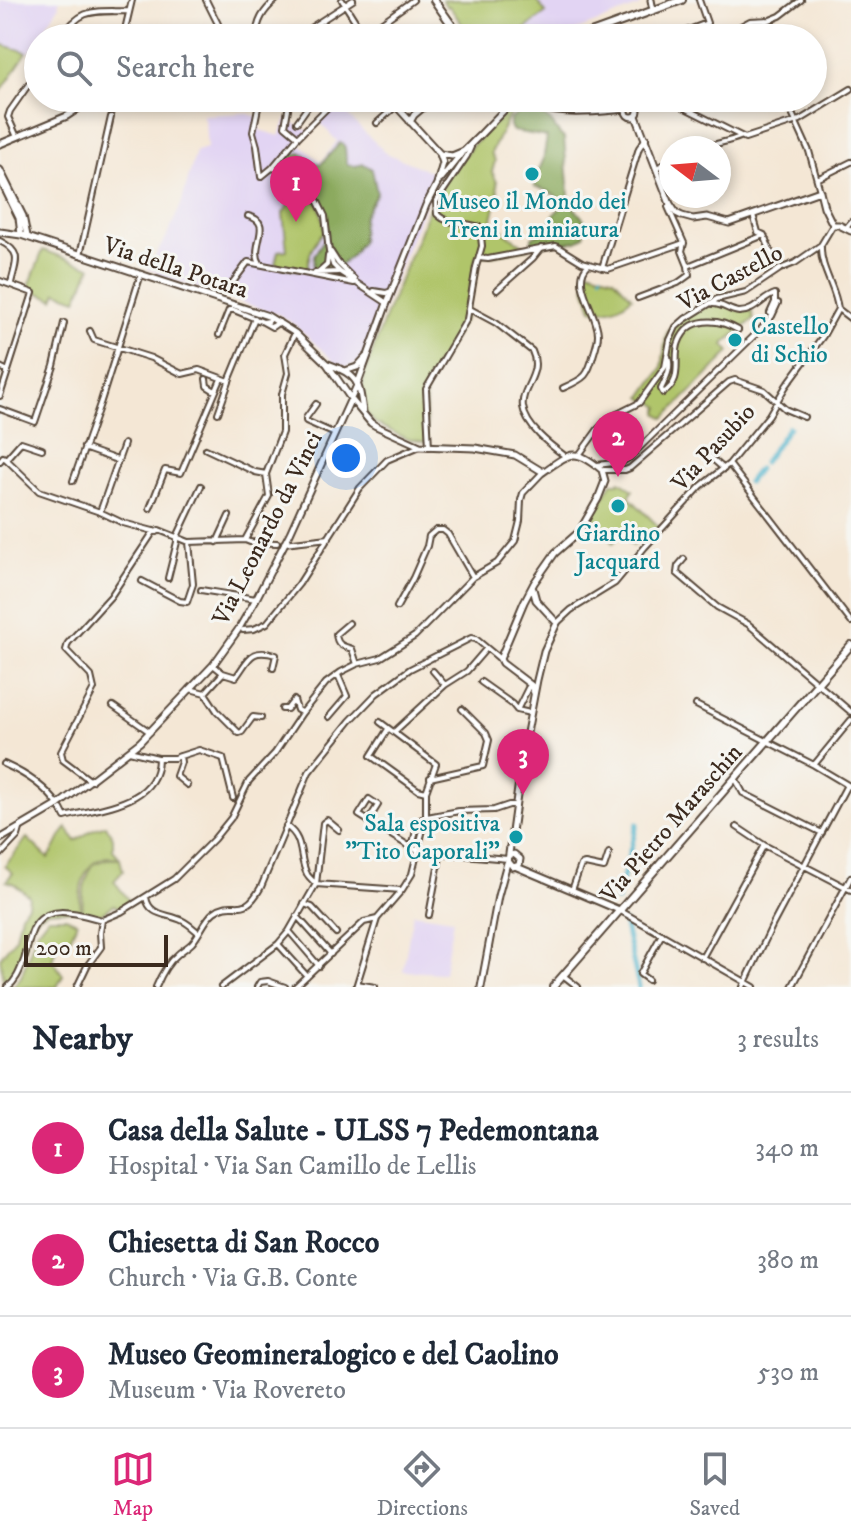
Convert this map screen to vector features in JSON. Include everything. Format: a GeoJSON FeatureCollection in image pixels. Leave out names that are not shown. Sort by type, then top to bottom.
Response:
{"type":"FeatureCollection","features":[{"type":"Feature","properties":{"kind":"main road"},"geometry":{"type":"LineString","coordinates":[[434,0],[451,24]]}},
{"type":"Feature","properties":{"kind":"main road"},"geometry":{"type":"LineString","coordinates":[[615,24],[682,0]]}},
{"type":"Feature","properties":{"kind":"main road","name":"Via Pietro Maraschin"},"geometry":{"type":"LineString","coordinates":[[553,987],[851,645]]}},
{"type":"Feature","properties":{"kind":"street"},"geometry":{"type":"LineString","coordinates":[[126,24],[132,0]]}},
{"type":"Feature","properties":{"kind":"street"},"geometry":{"type":"LineString","coordinates":[[206,0],[218,24]]}},
{"type":"Feature","properties":{"kind":"street"},"geometry":{"type":"LineString","coordinates":[[258,24],[264,10],[276,0]]}},
{"type":"Feature","properties":{"kind":"street"},"geometry":{"type":"LineString","coordinates":[[315,24],[343,3],[353,0]]}},
{"type":"Feature","properties":{"kind":"street"},"geometry":{"type":"LineString","coordinates":[[379,24],[413,0]]}},
{"type":"Feature","properties":{"kind":"street"},"geometry":{"type":"LineString","coordinates":[[651,0],[653,10]]}},
{"type":"Feature","properties":{"kind":"street"},"geometry":{"type":"LineString","coordinates":[[699,0],[707,23],[704,24]]}},
{"type":"Feature","properties":{"kind":"street"},"geometry":{"type":"LineString","coordinates":[[745,24],[780,16],[801,0]]}},
{"type":"Feature","properties":{"kind":"street"},"geometry":{"type":"LineString","coordinates":[[343,3],[355,24]]}},
{"type":"Feature","properties":{"kind":"street"},"geometry":{"type":"LineString","coordinates":[[70,24],[87,13],[129,11]]}},
{"type":"Feature","properties":{"kind":"street"},"geometry":{"type":"LineString","coordinates":[[207,20],[215,18]]}},
{"type":"Feature","properties":{"kind":"street"},"geometry":{"type":"LineString","coordinates":[[766,20],[766,24]]}},
{"type":"Feature","properties":{"kind":"street"},"geometry":{"type":"LineString","coordinates":[[827,103],[851,89]]}},
{"type":"Feature","properties":{"kind":"street"},"geometry":{"type":"LineString","coordinates":[[17,137],[8,117],[24,91]]}},
{"type":"Feature","properties":{"kind":"street"},"geometry":{"type":"LineString","coordinates":[[0,144],[73,112]]}},
{"type":"Feature","properties":{"kind":"street"},"geometry":{"type":"LineString","coordinates":[[257,112],[253,132],[261,177],[323,112]]}},
{"type":"Feature","properties":{"kind":"street"},"geometry":{"type":"LineString","coordinates":[[288,112],[285,126],[298,137]]}},
{"type":"Feature","properties":{"kind":"street"},"geometry":{"type":"LineString","coordinates":[[297,122],[304,112]]}},
{"type":"Feature","properties":{"kind":"street"},"geometry":{"type":"LineString","coordinates":[[377,123],[390,112]]}},
{"type":"Feature","properties":{"kind":"street"},"geometry":{"type":"LineString","coordinates":[[402,112],[440,154],[452,156],[464,151]]}},
{"type":"Feature","properties":{"kind":"street"},"geometry":{"type":"LineString","coordinates":[[410,123],[417,112]]}},
{"type":"Feature","properties":{"kind":"street"},"geometry":{"type":"LineString","coordinates":[[429,447],[426,389],[457,339],[470,309],[482,246],[480,227],[444,221],[437,214],[436,202],[467,156],[472,143],[502,112]]}},
{"type":"Feature","properties":{"kind":"street"},"geometry":{"type":"LineString","coordinates":[[627,112],[639,123],[659,176]]}},
{"type":"Feature","properties":{"kind":"street"},"geometry":{"type":"LineString","coordinates":[[634,117],[635,112]]}},
{"type":"Feature","properties":{"kind":"street"},"geometry":{"type":"LineString","coordinates":[[696,112],[745,138],[795,122],[812,112]]}},
{"type":"Feature","properties":{"kind":"street"},"geometry":{"type":"LineString","coordinates":[[791,112],[809,151],[824,207],[833,225],[848,230],[851,222]]}},
{"type":"Feature","properties":{"kind":"street"},"geometry":{"type":"LineString","coordinates":[[80,255],[111,117]]}},
{"type":"Feature","properties":{"kind":"street"},"geometry":{"type":"LineString","coordinates":[[731,141],[740,137]]}},
{"type":"Feature","properties":{"kind":"street"},"geometry":{"type":"LineString","coordinates":[[602,268],[639,148],[646,138]]}},
{"type":"Feature","properties":{"kind":"street","name":"Via Leonardo da Vinci"},"geometry":{"type":"LineString","coordinates":[[0,839],[59,807],[129,751],[213,665],[238,630],[256,599],[357,386],[426,205],[437,184],[472,143]]}},
{"type":"Feature","properties":{"kind":"street","name":"Via Leonardo da Vinci"},"geometry":{"type":"LineString","coordinates":[[437,184],[443,163],[440,154]]}},
{"type":"Feature","properties":{"kind":"street"},"geometry":{"type":"LineString","coordinates":[[817,179],[851,162]]}},
{"type":"Feature","properties":{"kind":"street"},"geometry":{"type":"LineString","coordinates":[[272,168],[290,172],[311,188],[325,216],[333,265],[387,303]]}},
{"type":"Feature","properties":{"kind":"street"},"geometry":{"type":"LineString","coordinates":[[0,170],[23,216],[22,233]]}},
{"type":"Feature","properties":{"kind":"street"},"geometry":{"type":"LineString","coordinates":[[0,179],[19,218],[22,233]]}},
{"type":"Feature","properties":{"kind":"street"},"geometry":{"type":"LineString","coordinates":[[673,208],[676,213],[693,219],[707,217],[729,223],[820,191]]}},
{"type":"Feature","properties":{"kind":"street"},"geometry":{"type":"LineString","coordinates":[[638,298],[678,283],[689,275],[682,251],[684,243],[668,208]]}},
{"type":"Feature","properties":{"kind":"street"},"geometry":{"type":"LineString","coordinates":[[753,215],[758,232],[764,235],[773,257]]}},
{"type":"Feature","properties":{"kind":"street"},"geometry":{"type":"LineString","coordinates":[[248,216],[260,222],[260,239],[255,253],[261,265]]}},
{"type":"Feature","properties":{"kind":"street"},"geometry":{"type":"LineString","coordinates":[[833,225],[821,245],[821,256],[838,309],[851,319]]}},
{"type":"Feature","properties":{"kind":"street","name":"Via della Potara"},"geometry":{"type":"LineString","coordinates":[[0,232],[22,233],[271,318],[295,333],[327,364],[351,399],[376,426],[420,446],[497,450],[523,458],[543,472]]}},
{"type":"Feature","properties":{"kind":"street"},"geometry":{"type":"LineString","coordinates":[[688,266],[764,235]]}},
{"type":"Feature","properties":{"kind":"street"},"geometry":{"type":"LineString","coordinates":[[0,241],[16,253],[11,283]]}},
{"type":"Feature","properties":{"kind":"street"},"geometry":{"type":"LineString","coordinates":[[328,243],[332,256],[357,282]]}},
{"type":"Feature","properties":{"kind":"street"},"geometry":{"type":"LineString","coordinates":[[479,258],[556,246],[582,262],[608,269],[684,243]]}},
{"type":"Feature","properties":{"kind":"street","name":"Via Castello"},"geometry":{"type":"LineString","coordinates":[[579,455],[609,418],[639,403],[665,367],[670,340],[676,327],[685,319],[717,299],[746,292],[821,245]]}},
{"type":"Feature","properties":{"kind":"street"},"geometry":{"type":"LineString","coordinates":[[497,290],[541,248]]}},
{"type":"Feature","properties":{"kind":"street"},"geometry":{"type":"LineString","coordinates":[[317,273],[327,265],[329,252]]}},
{"type":"Feature","properties":{"kind":"street"},"geometry":{"type":"LineString","coordinates":[[233,282],[248,262],[363,286]]}},
{"type":"Feature","properties":{"kind":"street"},"geometry":{"type":"LineString","coordinates":[[563,388],[584,379],[597,343],[596,324],[581,279],[589,264]]}},
{"type":"Feature","properties":{"kind":"street"},"geometry":{"type":"LineString","coordinates":[[309,274],[340,272]]}},
{"type":"Feature","properties":{"kind":"street"},"geometry":{"type":"LineString","coordinates":[[73,481],[141,274]]}},
{"type":"Feature","properties":{"kind":"street"},"geometry":{"type":"LineString","coordinates":[[0,281],[33,293],[0,396]]}},
{"type":"Feature","properties":{"kind":"street"},"geometry":{"type":"LineString","coordinates":[[371,291],[392,291]]}},
{"type":"Feature","properties":{"kind":"street"},"geometry":{"type":"LineString","coordinates":[[710,305],[720,304],[739,312],[756,308],[768,296],[775,294],[768,320]]}},
{"type":"Feature","properties":{"kind":"street"},"geometry":{"type":"LineString","coordinates":[[599,468],[630,457],[768,320],[778,303]]}},
{"type":"Feature","properties":{"kind":"street"},"geometry":{"type":"LineString","coordinates":[[470,309],[496,323],[532,351],[535,368],[523,407],[528,420],[544,442],[565,456]]}},
{"type":"Feature","properties":{"kind":"street","name":"Via Pasubio"},"geometry":{"type":"LineString","coordinates":[[557,623],[571,610],[615,583],[701,486],[729,464],[778,401],[838,309]]}},
{"type":"Feature","properties":{"kind":"street"},"geometry":{"type":"LineString","coordinates":[[219,335],[229,310],[272,327],[279,322]]}},
{"type":"Feature","properties":{"kind":"street"},"geometry":{"type":"LineString","coordinates":[[218,413],[255,318]]}},
{"type":"Feature","properties":{"kind":"street"},"geometry":{"type":"LineString","coordinates":[[263,322],[271,318]]}},
{"type":"Feature","properties":{"kind":"street"},"geometry":{"type":"LineString","coordinates":[[667,354],[670,365],[661,389],[665,393],[674,380],[680,339],[697,322],[707,320],[738,330]]}},
{"type":"Feature","properties":{"kind":"street"},"geometry":{"type":"LineString","coordinates":[[0,409],[35,422],[54,366],[64,323]]}},
{"type":"Feature","properties":{"kind":"street"},"geometry":{"type":"LineString","coordinates":[[90,331],[94,340],[151,358],[182,374],[199,370],[229,381]]}},
{"type":"Feature","properties":{"kind":"street"},"geometry":{"type":"LineString","coordinates":[[245,540],[269,496],[266,474],[282,432],[282,394],[288,373],[285,354],[295,333]]}},
{"type":"Feature","properties":{"kind":"street"},"geometry":{"type":"LineString","coordinates":[[363,414],[357,386],[349,389],[341,384],[340,373],[357,367],[369,353]]}},
{"type":"Feature","properties":{"kind":"street","name":"Via della Potara"},"geometry":{"type":"LineString","coordinates":[[327,364],[355,378],[357,386]]}},
{"type":"Feature","properties":{"kind":"street"},"geometry":{"type":"LineString","coordinates":[[0,367],[8,371]]}},
{"type":"Feature","properties":{"kind":"street","name":"Via Leonardo da Vinci"},"geometry":{"type":"LineString","coordinates":[[361,399],[363,370]]}},
{"type":"Feature","properties":{"kind":"street"},"geometry":{"type":"LineString","coordinates":[[206,379],[207,386],[216,391]]}},
{"type":"Feature","properties":{"kind":"street"},"geometry":{"type":"LineString","coordinates":[[150,508],[165,470],[181,473],[221,379]]}},
{"type":"Feature","properties":{"kind":"street"},"geometry":{"type":"LineString","coordinates":[[599,468],[630,468],[735,380],[764,390],[785,409],[804,417]]}},
{"type":"Feature","properties":{"kind":"street"},"geometry":{"type":"LineString","coordinates":[[316,404],[306,421],[335,434]]}},
{"type":"Feature","properties":{"kind":"street"},"geometry":{"type":"LineString","coordinates":[[42,449],[21,442],[2,458],[39,491],[123,523],[159,530],[189,542],[245,540],[281,543],[329,538]]}},
{"type":"Feature","properties":{"kind":"street"},"geometry":{"type":"LineString","coordinates":[[100,512],[124,444]]}},
{"type":"Feature","properties":{"kind":"street"},"geometry":{"type":"LineString","coordinates":[[243,630],[267,623],[299,584],[360,488],[387,460],[420,446]]}},
{"type":"Feature","properties":{"kind":"street"},"geometry":{"type":"LineString","coordinates":[[84,447],[117,460]]}},
{"type":"Feature","properties":{"kind":"street"},"geometry":{"type":"LineString","coordinates":[[206,449],[266,474]]}},
{"type":"Feature","properties":{"kind":"street"},"geometry":{"type":"LineString","coordinates":[[8,987],[21,968],[33,929],[40,918],[57,912],[102,920],[121,912],[174,879],[231,818],[249,781],[275,753],[318,691],[357,664],[380,658],[415,636],[473,577],[497,563],[515,541],[523,493],[543,472],[565,456],[579,455],[599,468],[605,481],[603,488],[579,532],[555,553],[534,583],[500,659]]}},
{"type":"Feature","properties":{"kind":"street"},"geometry":{"type":"LineString","coordinates":[[708,455],[724,469]]}},
{"type":"Feature","properties":{"kind":"street"},"geometry":{"type":"LineString","coordinates":[[729,464],[851,622]]}},
{"type":"Feature","properties":{"kind":"street"},"geometry":{"type":"LineString","coordinates":[[168,578],[177,537],[201,486]]}},
{"type":"Feature","properties":{"kind":"street"},"geometry":{"type":"LineString","coordinates":[[217,542],[229,516]]}},
{"type":"Feature","properties":{"kind":"street"},"geometry":{"type":"LineString","coordinates":[[397,607],[433,531],[440,529],[446,532],[473,577]]}},
{"type":"Feature","properties":{"kind":"street"},"geometry":{"type":"LineString","coordinates":[[91,781],[63,760],[61,752],[94,689],[91,676],[66,650],[68,643],[111,596],[154,531]]}},
{"type":"Feature","properties":{"kind":"street"},"geometry":{"type":"LineString","coordinates":[[142,581],[187,602],[193,584],[189,542]]}},
{"type":"Feature","properties":{"kind":"street"},"geometry":{"type":"LineString","coordinates":[[684,559],[677,573],[717,607],[748,624],[851,712]]}},
{"type":"Feature","properties":{"kind":"street"},"geometry":{"type":"LineString","coordinates":[[481,987],[502,879],[510,858],[509,845],[534,693],[544,651],[557,623],[536,600],[534,583]]}},
{"type":"Feature","properties":{"kind":"street"},"geometry":{"type":"LineString","coordinates":[[201,590],[256,599]]}},
{"type":"Feature","properties":{"kind":"street"},"geometry":{"type":"LineString","coordinates":[[524,602],[536,600]]}},
{"type":"Feature","properties":{"kind":"street"},"geometry":{"type":"LineString","coordinates":[[349,623],[336,634],[337,641],[341,646],[352,649],[357,664]]}},
{"type":"Feature","properties":{"kind":"street"},"geometry":{"type":"LineString","coordinates":[[156,987],[175,956],[190,945],[210,915],[217,909],[245,906],[254,901],[309,772],[376,694],[410,669],[471,638],[531,685],[534,693]]}},
{"type":"Feature","properties":{"kind":"street"},"geometry":{"type":"LineString","coordinates":[[426,792],[418,790],[371,756],[391,730],[445,685],[467,671],[486,649]]}},
{"type":"Feature","properties":{"kind":"street"},"geometry":{"type":"LineString","coordinates":[[213,665],[223,673],[236,677],[251,656],[263,651],[276,655],[273,668]]}},
{"type":"Feature","properties":{"kind":"street"},"geometry":{"type":"LineString","coordinates":[[433,671],[445,685]]}},
{"type":"Feature","properties":{"kind":"street"},"geometry":{"type":"LineString","coordinates":[[205,693],[223,673]]}},
{"type":"Feature","properties":{"kind":"street"},"geometry":{"type":"LineString","coordinates":[[329,717],[347,696],[338,675]]}},
{"type":"Feature","properties":{"kind":"street"},"geometry":{"type":"LineString","coordinates":[[522,678],[537,680]]}},
{"type":"Feature","properties":{"kind":"street"},"geometry":{"type":"LineString","coordinates":[[481,682],[517,710],[530,713]]}},
{"type":"Feature","properties":{"kind":"street"},"geometry":{"type":"LineString","coordinates":[[517,710],[531,685]]}},
{"type":"Feature","properties":{"kind":"street"},"geometry":{"type":"LineString","coordinates":[[190,689],[205,693],[217,711],[239,733],[253,717],[261,718]]}},
{"type":"Feature","properties":{"kind":"street"},"geometry":{"type":"LineString","coordinates":[[282,709],[287,709],[294,700],[297,710],[302,713]]}},
{"type":"Feature","properties":{"kind":"street"},"geometry":{"type":"LineString","coordinates":[[696,705],[849,786],[773,924],[744,985]]}},
{"type":"Feature","properties":{"kind":"street"},"geometry":{"type":"LineString","coordinates":[[113,706],[150,732]]}},
{"type":"Feature","properties":{"kind":"street"},"geometry":{"type":"LineString","coordinates":[[430,778],[483,766],[488,738],[462,709]]}},
{"type":"Feature","properties":{"kind":"street"},"geometry":{"type":"LineString","coordinates":[[814,765],[851,720]]}},
{"type":"Feature","properties":{"kind":"street"},"geometry":{"type":"LineString","coordinates":[[375,987],[356,986],[377,919],[412,874],[426,817],[426,792],[436,764],[380,722]]}},
{"type":"Feature","properties":{"kind":"street"},"geometry":{"type":"LineString","coordinates":[[129,751],[158,758],[174,758],[199,750],[223,758],[233,798]]}},
{"type":"Feature","properties":{"kind":"street"},"geometry":{"type":"LineString","coordinates":[[180,756],[176,776],[187,785]]}},
{"type":"Feature","properties":{"kind":"street"},"geometry":{"type":"LineString","coordinates":[[4,764],[51,795],[65,817],[135,798],[152,782],[158,771],[158,758]]}},
{"type":"Feature","properties":{"kind":"street"},"geometry":{"type":"LineString","coordinates":[[735,777],[743,793],[822,833]]}},
{"type":"Feature","properties":{"kind":"street"},"geometry":{"type":"LineString","coordinates":[[368,821],[378,805],[369,799],[359,815],[368,821],[412,848],[419,851],[510,858],[518,856],[516,865],[502,879]]}},
{"type":"Feature","properties":{"kind":"street"},"geometry":{"type":"LineString","coordinates":[[412,848],[418,821],[426,817],[515,805]]}},
{"type":"Feature","properties":{"kind":"street"},"geometry":{"type":"LineString","coordinates":[[221,987],[278,944],[289,931],[316,884],[323,823],[327,820],[339,830]]}},
{"type":"Feature","properties":{"kind":"street"},"geometry":{"type":"LineString","coordinates":[[286,826],[301,845],[307,875],[316,884],[402,890]]}},
{"type":"Feature","properties":{"kind":"street"},"geometry":{"type":"LineString","coordinates":[[737,827],[764,845],[848,889]]}},
{"type":"Feature","properties":{"kind":"street"},"geometry":{"type":"LineString","coordinates":[[0,855],[18,836],[20,829]]}},
{"type":"Feature","properties":{"kind":"street"},"geometry":{"type":"LineString","coordinates":[[702,958],[764,845]]}},
{"type":"Feature","properties":{"kind":"street"},"geometry":{"type":"LineString","coordinates":[[429,915],[441,851]]}},
{"type":"Feature","properties":{"kind":"street"},"geometry":{"type":"LineString","coordinates":[[572,890],[581,865],[604,868],[609,853]]}},
{"type":"Feature","properties":{"kind":"street"},"geometry":{"type":"LineString","coordinates":[[510,858],[527,871],[619,910],[744,985],[754,987]]}},
{"type":"Feature","properties":{"kind":"street"},"geometry":{"type":"LineString","coordinates":[[792,987],[848,889],[851,877]]}},
{"type":"Feature","properties":{"kind":"street"},"geometry":{"type":"LineString","coordinates":[[146,897],[153,911],[183,921],[199,933]]}},
{"type":"Feature","properties":{"kind":"street"},"geometry":{"type":"LineString","coordinates":[[304,904],[312,907],[336,933]]}},
{"type":"Feature","properties":{"kind":"street"},"geometry":{"type":"LineString","coordinates":[[297,916],[331,954]]}},
{"type":"Feature","properties":{"kind":"street"},"geometry":{"type":"LineString","coordinates":[[295,987],[364,922],[377,919]]}},
{"type":"Feature","properties":{"kind":"street"},"geometry":{"type":"LineString","coordinates":[[77,987],[101,947],[102,920]]}},
{"type":"Feature","properties":{"kind":"street"},"geometry":{"type":"LineString","coordinates":[[289,931],[319,966]]}},
{"type":"Feature","properties":{"kind":"street"},"geometry":{"type":"LineString","coordinates":[[648,980],[640,974],[662,934]]}},
{"type":"Feature","properties":{"kind":"street"},"geometry":{"type":"LineString","coordinates":[[278,944],[307,976]]}},
{"type":"Feature","properties":{"kind":"street"},"geometry":{"type":"LineString","coordinates":[[563,975],[578,987]]}},
{"type":"Feature","properties":{"kind":"street"},"geometry":{"type":"LineString","coordinates":[[257,987],[260,982],[268,981],[285,987]]}},
{"type":"Feature","properties":{"kind":"shaded area"},"geometry":{"type":"Polygon","coordinates":[[[0,0],[60,0],[48,24],[24,24],[24,51],[0,44],[0,0]]]}},
{"type":"Feature","properties":{"kind":"shaded area"},"geometry":{"type":"Polygon","coordinates":[[[536,0],[644,0],[640,6],[593,24],[531,24],[546,13],[536,0]]]}},
{"type":"Feature","properties":{"kind":"shaded area"},"geometry":{"type":"Polygon","coordinates":[[[330,112],[344,112],[386,153],[437,174],[365,355],[359,362],[347,367],[337,364],[280,315],[147,269],[181,205],[196,151],[207,148],[202,115],[245,113],[261,118],[259,130],[280,136],[286,119],[310,132],[299,144],[321,162],[337,141],[319,122],[330,112]]]}},
{"type":"Feature","properties":{"kind":"shaded area"},"geometry":{"type":"Polygon","coordinates":[[[413,913],[453,919],[444,973],[403,971],[413,913]]]}},
{"type":"Feature","properties":{"kind":"green space"},"geometry":{"type":"Polygon","coordinates":[[[442,0],[536,0],[546,13],[531,24],[462,24],[442,0]]]}},
{"type":"Feature","properties":{"kind":"green space"},"geometry":{"type":"Polygon","coordinates":[[[0,44],[24,51],[24,57],[0,93],[0,44]]]}},
{"type":"Feature","properties":{"kind":"green space"},"geometry":{"type":"Polygon","coordinates":[[[506,112],[511,112],[491,153],[495,161],[492,172],[498,194],[492,219],[494,224],[528,249],[476,256],[465,318],[425,387],[427,442],[407,439],[375,423],[365,412],[362,388],[365,373],[438,187],[506,112]]]}},
{"type":"Feature","properties":{"kind":"green space"},"geometry":{"type":"Polygon","coordinates":[[[519,112],[545,117],[564,138],[569,195],[572,205],[585,221],[584,236],[577,241],[532,244],[532,237],[548,229],[562,202],[535,187],[547,137],[513,131],[510,120],[519,112]]]}},
{"type":"Feature","properties":{"kind":"green space"},"geometry":{"type":"Polygon","coordinates":[[[340,143],[344,145],[348,165],[364,164],[372,169],[377,193],[363,217],[361,242],[351,256],[339,266],[313,270],[314,255],[328,233],[326,215],[313,188],[284,169],[286,159],[301,153],[321,164],[340,143]]]}},
{"type":"Feature","properties":{"kind":"green space"},"geometry":{"type":"Polygon","coordinates":[[[304,184],[319,206],[324,231],[312,249],[307,269],[298,270],[275,264],[278,251],[287,250],[283,213],[304,184]]]}},
{"type":"Feature","properties":{"kind":"green space"},"geometry":{"type":"Polygon","coordinates":[[[43,250],[91,267],[77,299],[57,292],[54,299],[28,289],[43,250]]]}},
{"type":"Feature","properties":{"kind":"green space"},"geometry":{"type":"Polygon","coordinates":[[[585,271],[614,278],[632,297],[613,308],[592,309],[585,281],[585,271]]]}},
{"type":"Feature","properties":{"kind":"green space"},"geometry":{"type":"Polygon","coordinates":[[[705,302],[718,302],[739,310],[748,309],[754,319],[725,343],[730,352],[665,418],[658,413],[660,407],[642,397],[662,368],[666,335],[674,322],[705,302]]]}},
{"type":"Feature","properties":{"kind":"green space","name":"Giardino Jacquard"},"geometry":{"type":"Polygon","coordinates":[[[620,481],[633,490],[629,497],[660,528],[646,544],[638,539],[633,546],[622,534],[613,543],[592,516],[612,483],[620,481]]]}},
{"type":"Feature","properties":{"kind":"green space"},"geometry":{"type":"Polygon","coordinates":[[[106,825],[113,838],[113,850],[120,858],[109,857],[92,864],[82,886],[81,911],[49,911],[36,919],[19,968],[5,986],[0,958],[16,937],[29,896],[6,881],[13,873],[5,866],[27,838],[48,858],[67,828],[76,841],[106,825]]]}},
{"type":"Feature","properties":{"kind":"green space"},"geometry":{"type":"Polygon","coordinates":[[[120,859],[123,871],[114,881],[131,903],[120,908],[114,905],[100,914],[83,911],[83,892],[90,870],[93,864],[120,859]]]}},
{"type":"Feature","properties":{"kind":"green space"},"geometry":{"type":"Polygon","coordinates":[[[48,917],[66,917],[77,922],[70,938],[59,940],[52,959],[63,975],[57,987],[13,987],[21,977],[37,931],[48,917]]]}},
{"type":"Feature","properties":{"kind":"waterway"},"geometry":{"type":"LineString","coordinates":[[764,462],[789,427]]}},
{"type":"Feature","properties":{"kind":"waterway"},"geometry":{"type":"LineString","coordinates":[[748,482],[758,469]]}},
{"type":"Feature","properties":{"kind":"waterway"},"geometry":{"type":"LineString","coordinates":[[617,901],[637,824]]}},
{"type":"Feature","properties":{"kind":"waterway"},"geometry":{"type":"LineString","coordinates":[[624,922],[639,987]]}},
{"type":"Feature","properties":{"kind":"place","name":"Museo il Mondo dei Treni in miniatura"},"geometry":{"type":"Point","coordinates":[532,174]}},
{"type":"Feature","properties":{"kind":"place","name":"Casa della Salute - ULSS 7 Pedemontana"},"geometry":{"type":"Point","coordinates":[296,222]}},
{"type":"Feature","properties":{"kind":"place","name":"Castello di Schio"},"geometry":{"type":"Point","coordinates":[735,340]}},
{"type":"Feature","properties":{"kind":"place","name":"Chiesetta di San Rocco"},"geometry":{"type":"Point","coordinates":[618,477]}},
{"type":"Feature","properties":{"kind":"place","name":"Giardino Jacquard"},"geometry":{"type":"Point","coordinates":[618,506]}},
{"type":"Feature","properties":{"kind":"place","name":"Museo Geomineralogico e del Caolino"},"geometry":{"type":"Point","coordinates":[523,795]}},
{"type":"Feature","properties":{"kind":"place","name":"Sala espositiva \"Tito Caporali\""},"geometry":{"type":"Point","coordinates":[516,837]}}]}
